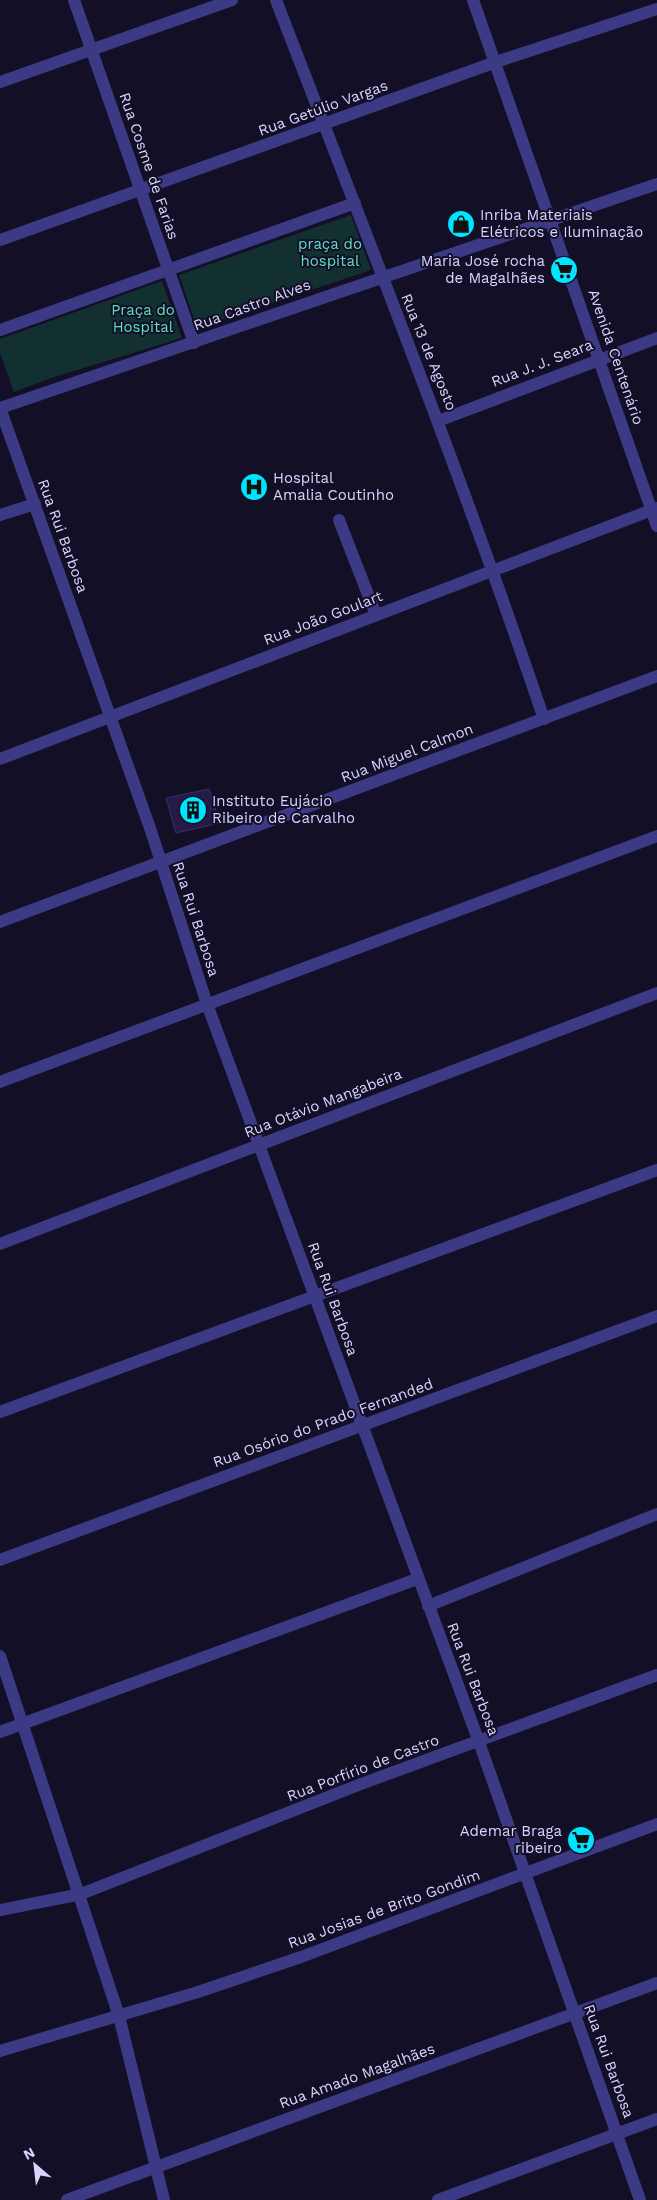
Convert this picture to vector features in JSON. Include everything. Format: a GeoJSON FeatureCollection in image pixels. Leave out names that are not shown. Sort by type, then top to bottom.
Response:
{"type":"FeatureCollection","features":[{"type":"Feature","properties":{"kind":"street","name":"Rua Cosme de Farias"},"geometry":{"type":"LineString","coordinates":[[74,0],[194,343]]}},
{"type":"Feature","properties":{"kind":"street"},"geometry":{"type":"LineString","coordinates":[[0,82],[232,0]]}},
{"type":"Feature","properties":{"kind":"street","name":"Rua 13 de Agosto"},"geometry":{"type":"LineString","coordinates":[[276,0],[438,421],[493,570],[544,719]]}},
{"type":"Feature","properties":{"kind":"street","name":"Avenida Centenário"},"geometry":{"type":"LineString","coordinates":[[473,0],[654,509],[657,526]]}},
{"type":"Feature","properties":{"kind":"street","name":"Rua Getúlio Vargas"},"geometry":{"type":"LineString","coordinates":[[0,240],[496,62],[657,9]]}},
{"type":"Feature","properties":{"kind":"street","name":"Rua Castro Alves"},"geometry":{"type":"LineString","coordinates":[[0,408],[657,184]]}},
{"type":"Feature","properties":{"kind":"street"},"geometry":{"type":"LineString","coordinates":[[0,330],[354,204]]}},
{"type":"Feature","properties":{"kind":"street","name":"Rua J. J. Seara"},"geometry":{"type":"LineString","coordinates":[[438,421],[599,358],[657,338]]}},
{"type":"Feature","properties":{"kind":"street","name":"Rua Rui Barbosa"},"geometry":{"type":"LineString","coordinates":[[0,408],[161,862],[207,1004],[363,1426],[417,1579],[480,1742],[640,2200]]}},
{"type":"Feature","properties":{"kind":"street"},"geometry":{"type":"LineString","coordinates":[[0,515],[35,504]]}},
{"type":"Feature","properties":{"kind":"street","name":"Rua João Goulart"},"geometry":{"type":"LineString","coordinates":[[0,759],[654,509]]}},
{"type":"Feature","properties":{"kind":"street"},"geometry":{"type":"LineString","coordinates":[[339,520],[376,615]]}},
{"type":"Feature","properties":{"kind":"street","name":"Rua Miguel Calmon"},"geometry":{"type":"LineString","coordinates":[[0,922],[657,676]]}},
{"type":"Feature","properties":{"kind":"street"},"geometry":{"type":"LineString","coordinates":[[0,1082],[657,836]]}},
{"type":"Feature","properties":{"kind":"street","name":"Rua Otávio Mangabeira"},"geometry":{"type":"LineString","coordinates":[[0,1244],[657,993]]}},
{"type":"Feature","properties":{"kind":"street"},"geometry":{"type":"LineString","coordinates":[[0,1412],[657,1170]]}},
{"type":"Feature","properties":{"kind":"street","name":"Rua Osório do Prado Fernanded"},"geometry":{"type":"LineString","coordinates":[[0,1560],[657,1316]]}},
{"type":"Feature","properties":{"kind":"street"},"geometry":{"type":"LineString","coordinates":[[428,1606],[657,1514]]}},
{"type":"Feature","properties":{"kind":"street"},"geometry":{"type":"LineString","coordinates":[[0,1732],[417,1579]]}},
{"type":"Feature","properties":{"kind":"street"},"geometry":{"type":"LineString","coordinates":[[0,1656],[81,1894],[120,2016],[154,2168],[164,2200]]}},
{"type":"Feature","properties":{"kind":"street","name":"Rua Porfírio de Castro"},"geometry":{"type":"LineString","coordinates":[[0,1910],[81,1894],[361,1784],[480,1742],[657,1675]]}},
{"type":"Feature","properties":{"kind":"street","name":"Rua Josias de Brito Gondim"},"geometry":{"type":"LineString","coordinates":[[0,2051],[120,2016],[301,1957],[657,1824]]}},
{"type":"Feature","properties":{"kind":"street","name":"Rua Amado Magalhães"},"geometry":{"type":"LineString","coordinates":[[67,2200],[657,1983]]}},
{"type":"Feature","properties":{"kind":"street"},"geometry":{"type":"LineString","coordinates":[[438,2200],[657,2120]]}},
{"type":"Feature","properties":{"kind":"green space","name":"praça do hospital"},"geometry":{"type":"Polygon","coordinates":[[[351,215],[371,270],[197,328],[179,275],[351,215]]]}},
{"type":"Feature","properties":{"kind":"green space","name":"Praça do Hospital"},"geometry":{"type":"Polygon","coordinates":[[[162,281],[182,338],[51,378],[14,392],[0,353],[0,339],[162,281]]]}},
{"type":"Feature","properties":{"kind":"building","name":"Instituto Eujácio Ribeiro de Carvalho"},"geometry":{"type":"Polygon","coordinates":[[[209,789],[220,823],[176,833],[166,798],[209,789]]]}},
{"type":"Feature","properties":{"kind":"place","name":"Inriba Materiais Elétricos e Iluminação"},"geometry":{"type":"Point","coordinates":[461,224]}},
{"type":"Feature","properties":{"kind":"place","name":"Maria José rocha de Magalhães"},"geometry":{"type":"Point","coordinates":[564,270]}},
{"type":"Feature","properties":{"kind":"place","name":"Hospital Amalia Coutinho"},"geometry":{"type":"Point","coordinates":[254,487]}},
{"type":"Feature","properties":{"kind":"place","name":"Instituto Eujácio Ribeiro de Carvalho"},"geometry":{"type":"Point","coordinates":[193,810]}},
{"type":"Feature","properties":{"kind":"place","name":"Ademar Braga ribeiro"},"geometry":{"type":"Point","coordinates":[581,1840]}}]}
